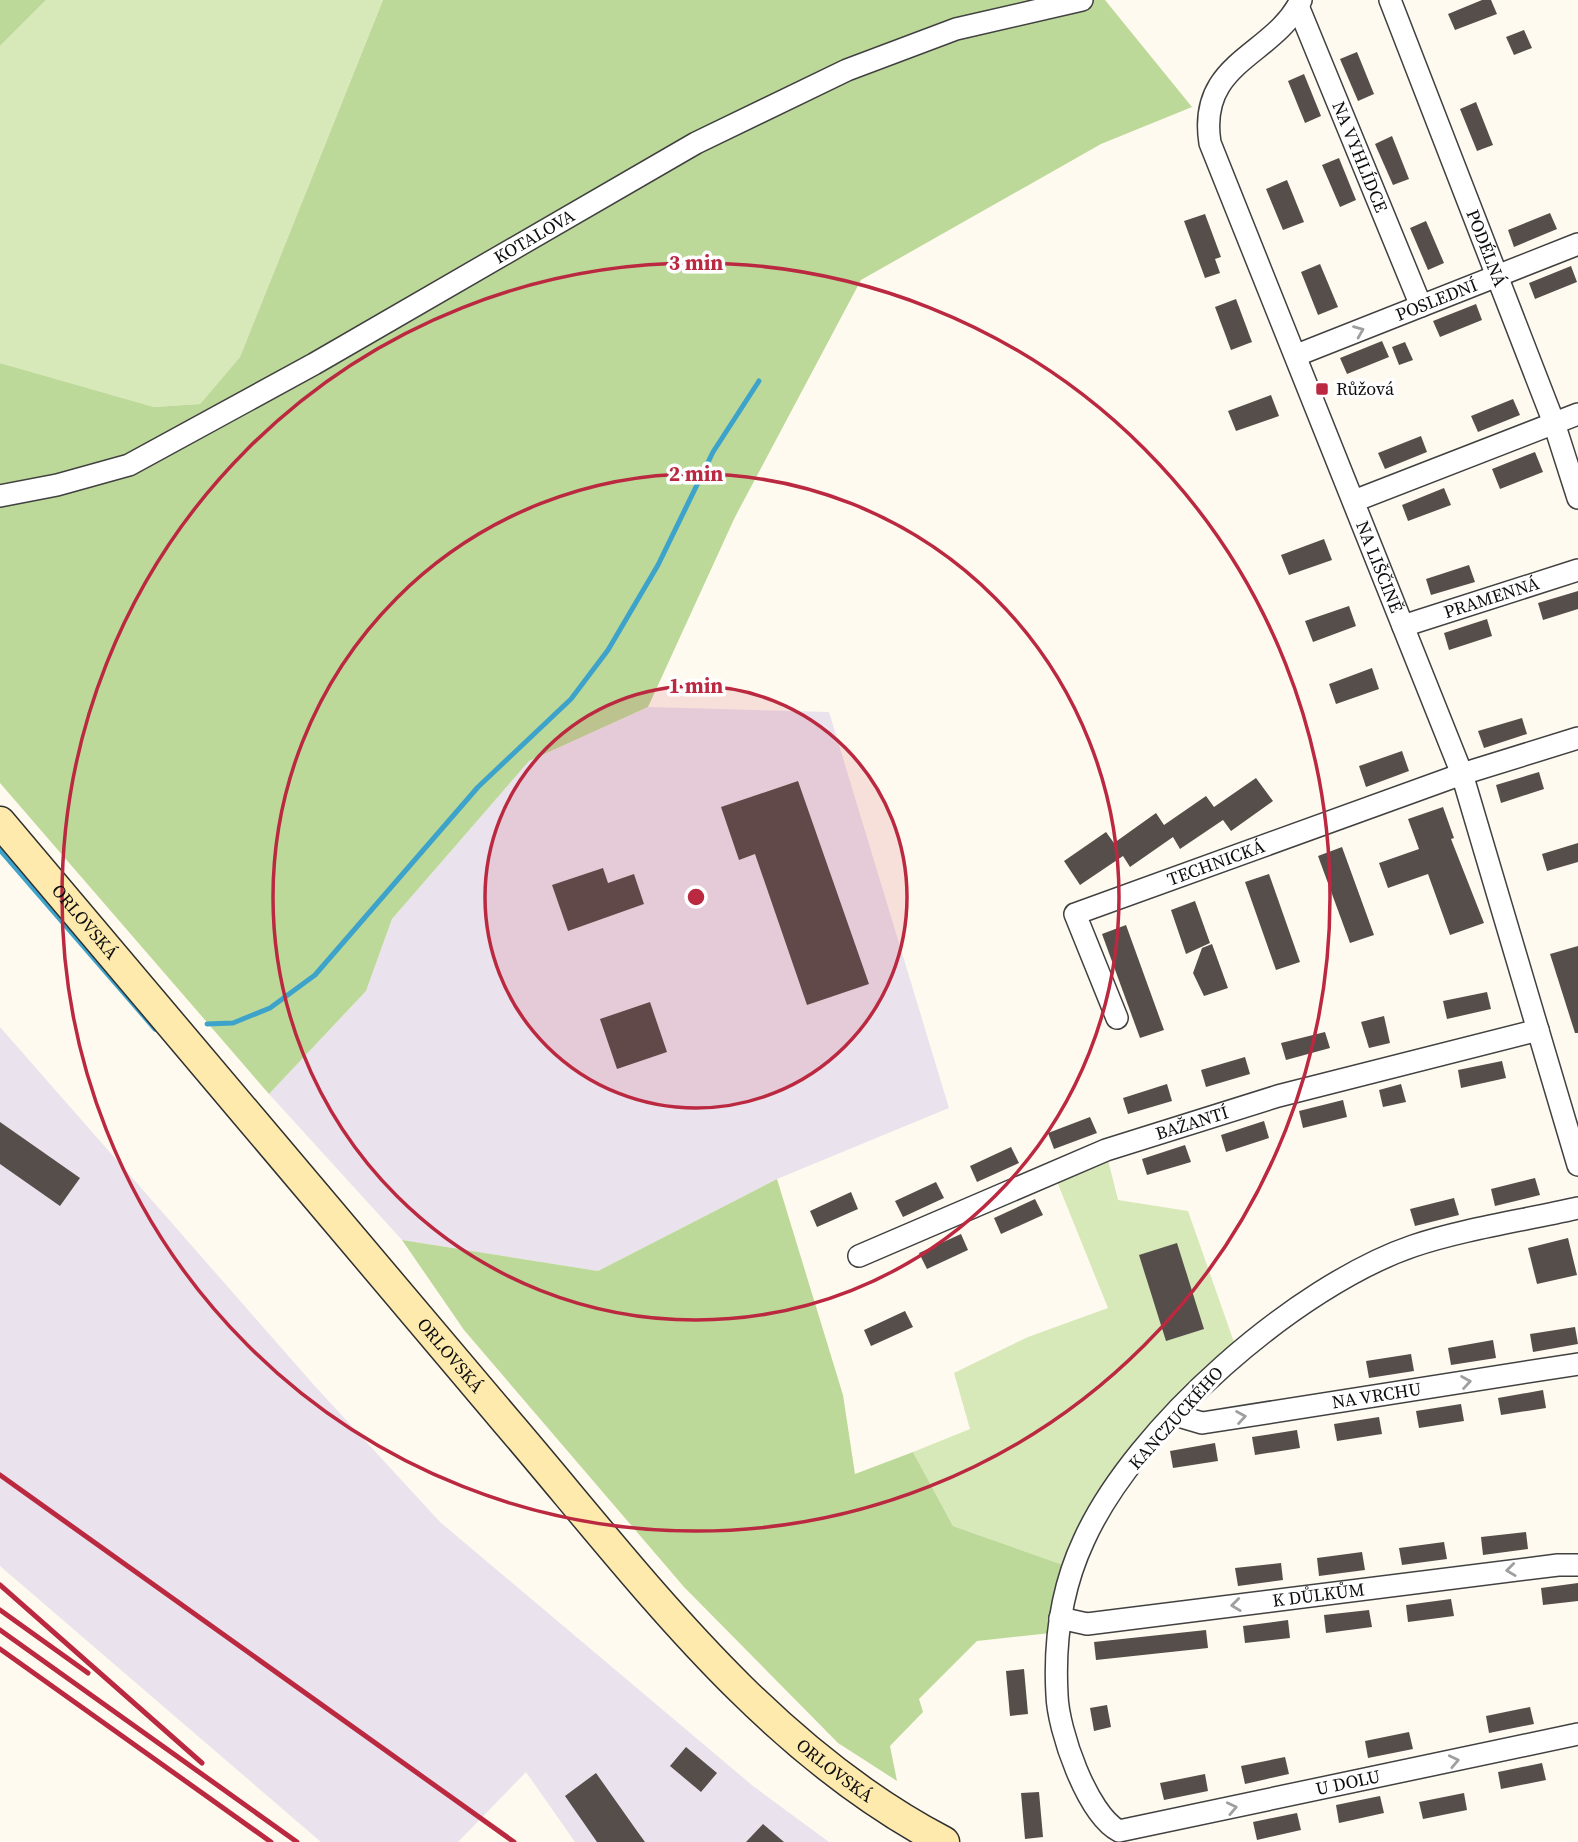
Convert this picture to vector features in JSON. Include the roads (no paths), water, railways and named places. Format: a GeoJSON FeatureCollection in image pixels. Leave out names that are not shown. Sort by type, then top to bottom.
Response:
{"type":"FeatureCollection","features":[{"type":"Feature","properties":{"kind":"main road","name":"ORLOVSKÁ"},"geometry":{"type":"LineString","coordinates":[[0,822],[464,1371],[717,1663],[776,1725],[812,1754],[944,1842]]}},
{"type":"Feature","properties":{"kind":"street","name":"KOTALOVA"},"geometry":{"type":"LineString","coordinates":[[0,496],[57,485],[129,465],[314,364],[696,143],[847,70],[956,29],[1082,0]]}},
{"type":"Feature","properties":{"kind":"street","name":"PODÉLNÁ"},"geometry":{"type":"LineString","coordinates":[[1390,0],[1554,423],[1578,498]]}},
{"type":"Feature","properties":{"kind":"street","name":"NA VYHLÍDCE"},"geometry":{"type":"LineString","coordinates":[[1300,3],[1421,306]]}},
{"type":"Feature","properties":{"kind":"street","name":"NA LIŠČINĚ"},"geometry":{"type":"LineString","coordinates":[[1300,3],[1224,77],[1214,95],[1208,126],[1212,151],[1297,355],[1462,774],[1578,1165]]}},
{"type":"Feature","properties":{"kind":"street","name":"POSLEDNÍ"},"geometry":{"type":"LineString","coordinates":[[1297,355],[1578,244]]}},
{"type":"Feature","properties":{"kind":"street"},"geometry":{"type":"LineString","coordinates":[[1354,501],[1578,414]]}},
{"type":"Feature","properties":{"kind":"street","name":"PRAMENNÁ"},"geometry":{"type":"LineString","coordinates":[[1404,626],[1578,570]]}},
{"type":"Feature","properties":{"kind":"street"},"geometry":{"type":"LineString","coordinates":[[1462,774],[1578,738]]}},
{"type":"Feature","properties":{"kind":"street","name":"TECHNICKÁ"},"geometry":{"type":"LineString","coordinates":[[1117,1018],[1075,914],[1462,774]]}},
{"type":"Feature","properties":{"kind":"street","name":"BAŽANTÍ"},"geometry":{"type":"LineString","coordinates":[[859,1256],[1106,1150],[1278,1096],[1538,1030]]}},
{"type":"Feature","properties":{"kind":"street","name":"KANCZUCKÉHO"},"geometry":{"type":"LineString","coordinates":[[1119,1831],[1099,1811],[1074,1764],[1057,1706],[1055,1661],[1060,1618],[1072,1569],[1097,1514],[1112,1490],[1175,1415],[1242,1347],[1330,1286],[1412,1246],[1578,1208]]}},
{"type":"Feature","properties":{"kind":"street","name":"NA VRCHU"},"geometry":{"type":"LineString","coordinates":[[1175,1415],[1202,1423],[1578,1364]]}},
{"type":"Feature","properties":{"kind":"street","name":"K DŮLKŮM"},"geometry":{"type":"LineString","coordinates":[[1060,1618],[1087,1624],[1558,1564],[1578,1565]]}},
{"type":"Feature","properties":{"kind":"street","name":"U DOLU"},"geometry":{"type":"LineString","coordinates":[[1119,1831],[1578,1734]]}},
{"type":"Feature","properties":{"kind":"waterway"},"geometry":{"type":"LineString","coordinates":[[207,1024],[233,1023],[270,1008],[315,975],[478,787],[571,699],[608,650],[658,565],[713,452],[759,381]]}},
{"type":"Feature","properties":{"kind":"waterway"},"geometry":{"type":"LineString","coordinates":[[0,850],[155,1029]]}},
{"type":"Feature","properties":{"kind":"railway"},"geometry":{"type":"LineString","coordinates":[[0,1475],[514,1842]]}},
{"type":"Feature","properties":{"kind":"railway"},"geometry":{"type":"LineString","coordinates":[[0,1585],[202,1763]]}},
{"type":"Feature","properties":{"kind":"railway"},"geometry":{"type":"LineString","coordinates":[[0,1610],[88,1673]]}},
{"type":"Feature","properties":{"kind":"railway"},"geometry":{"type":"LineString","coordinates":[[0,1630],[297,1842]]}},
{"type":"Feature","properties":{"kind":"railway"},"geometry":{"type":"LineString","coordinates":[[0,1649],[271,1842]]}},
{"type":"Feature","properties":{"kind":"place","name":"Růžová"},"geometry":{"type":"Point","coordinates":[1322,389]}}]}
